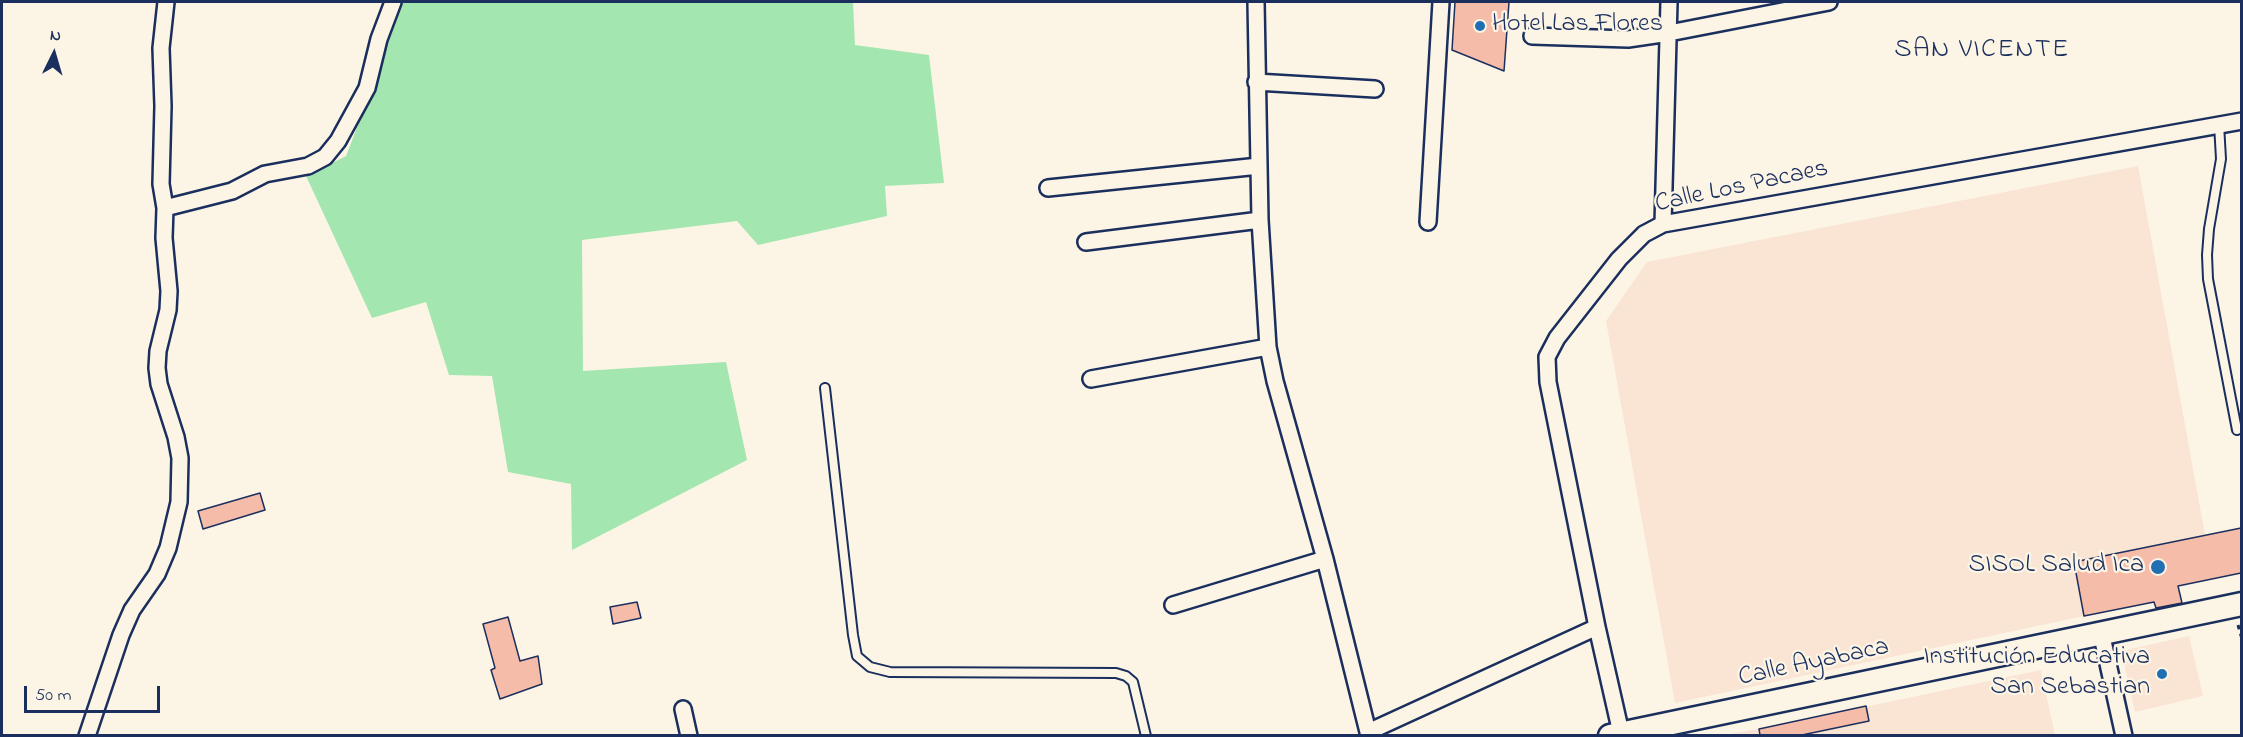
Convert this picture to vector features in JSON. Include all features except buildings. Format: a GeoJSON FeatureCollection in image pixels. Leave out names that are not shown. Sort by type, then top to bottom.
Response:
{"type":"FeatureCollection","features":[{"type":"Feature","properties":{"kind":"main road","name":"Calle Ayabaca"},"geometry":{"type":"LineString","coordinates":[[1616,734],[2241,604]]}},
{"type":"Feature","properties":{"kind":"street"},"geometry":{"type":"LineString","coordinates":[[87,735],[121,635],[132,610],[157,574],[168,548],[179,502],[180,458],[157,368],[158,351],[168,310],[169,291],[164,238],[165,208],[161,184],[161,48],[165,2]]}},
{"type":"Feature","properties":{"kind":"street"},"geometry":{"type":"LineString","coordinates":[[165,208],[232,191],[265,174],[308,166],[325,157],[338,141],[367,88],[379,39],[393,2]]}},
{"type":"Feature","properties":{"kind":"street"},"geometry":{"type":"LineString","coordinates":[[1256,2],[1260,220],[1268,347],[1275,381],[1325,559],[1368,734],[1597,627]]}},
{"type":"Feature","properties":{"kind":"street"},"geometry":{"type":"LineString","coordinates":[[1428,222],[1441,2]]}},
{"type":"Feature","properties":{"kind":"street"},"geometry":{"type":"LineString","coordinates":[[1663,224],[1669,2]]}},
{"type":"Feature","properties":{"kind":"street"},"geometry":{"type":"LineString","coordinates":[[1532,36],[1628,39],[1829,2]]}},
{"type":"Feature","properties":{"kind":"street"},"geometry":{"type":"LineString","coordinates":[[1256,82],[1375,89]]}},
{"type":"Feature","properties":{"kind":"street","name":"Calle Los Pacaes"},"geometry":{"type":"LineString","coordinates":[[1616,734],[1548,382],[1547,357],[1557,338],[1619,259],[1644,234],[1663,224],[2241,121]]}},
{"type":"Feature","properties":{"kind":"street"},"geometry":{"type":"LineString","coordinates":[[1048,188],[1259,166]]}},
{"type":"Feature","properties":{"kind":"street"},"geometry":{"type":"LineString","coordinates":[[1086,242],[1260,220]]}},
{"type":"Feature","properties":{"kind":"street"},"geometry":{"type":"LineString","coordinates":[[1090,379],[1268,347]]}},
{"type":"Feature","properties":{"kind":"street"},"geometry":{"type":"LineString","coordinates":[[1173,605],[1325,559]]}},
{"type":"Feature","properties":{"kind":"street"},"geometry":{"type":"LineString","coordinates":[[2101,633],[2124,735]]}},
{"type":"Feature","properties":{"kind":"street"},"geometry":{"type":"LineString","coordinates":[[682,709],[688,735]]}},
{"type":"Feature","properties":{"kind":"lane"},"geometry":{"type":"LineString","coordinates":[[2219,124],[2221,159],[2207,255],[2208,279],[2237,430]]}},
{"type":"Feature","properties":{"kind":"lane"},"geometry":{"type":"LineString","coordinates":[[825,388],[857,656],[870,667],[890,672],[1116,673],[1126,676],[1133,682],[1146,735]]}},
{"type":"Feature","properties":{"kind":"shaded area"},"geometry":{"type":"Polygon","coordinates":[[[2138,166],[2205,535],[2074,562],[2084,616],[1675,703],[1606,321],[1647,262],[2138,166]]]}},
{"type":"Feature","properties":{"kind":"shaded area","name":"Institución Educativa San Sebastian"},"geometry":{"type":"Polygon","coordinates":[[[2189,636],[2203,696],[2135,712],[2121,651],[2189,636]]]}},
{"type":"Feature","properties":{"kind":"shaded area"},"geometry":{"type":"Polygon","coordinates":[[[2041,670],[2055,735],[1720,736],[1779,725],[2041,670]]]}},
{"type":"Feature","properties":{"kind":"green space"},"geometry":{"type":"Polygon","coordinates":[[[402,2],[853,2],[855,45],[929,55],[944,183],[885,186],[887,216],[758,245],[737,221],[582,240],[583,371],[726,362],[747,460],[572,550],[571,484],[508,472],[492,376],[449,375],[426,302],[372,318],[306,176],[346,156],[368,99],[382,49],[402,2]]]}},
{"type":"Feature","properties":{"kind":"place","name":"Hotel Las Flores"},"geometry":{"type":"Point","coordinates":[1480,26]}},
{"type":"Feature","properties":{"kind":"place","name":"SISOL Salud Ica"},"geometry":{"type":"Point","coordinates":[2158,567]}},
{"type":"Feature","properties":{"kind":"place","name":"Institución Educativa San Sebastian"},"geometry":{"type":"Point","coordinates":[2162,674]}},
{"type":"Feature","properties":{"kind":"district","name":"SAN VICENTE"},"geometry":{"type":"Point","coordinates":[1982,52]}}]}
